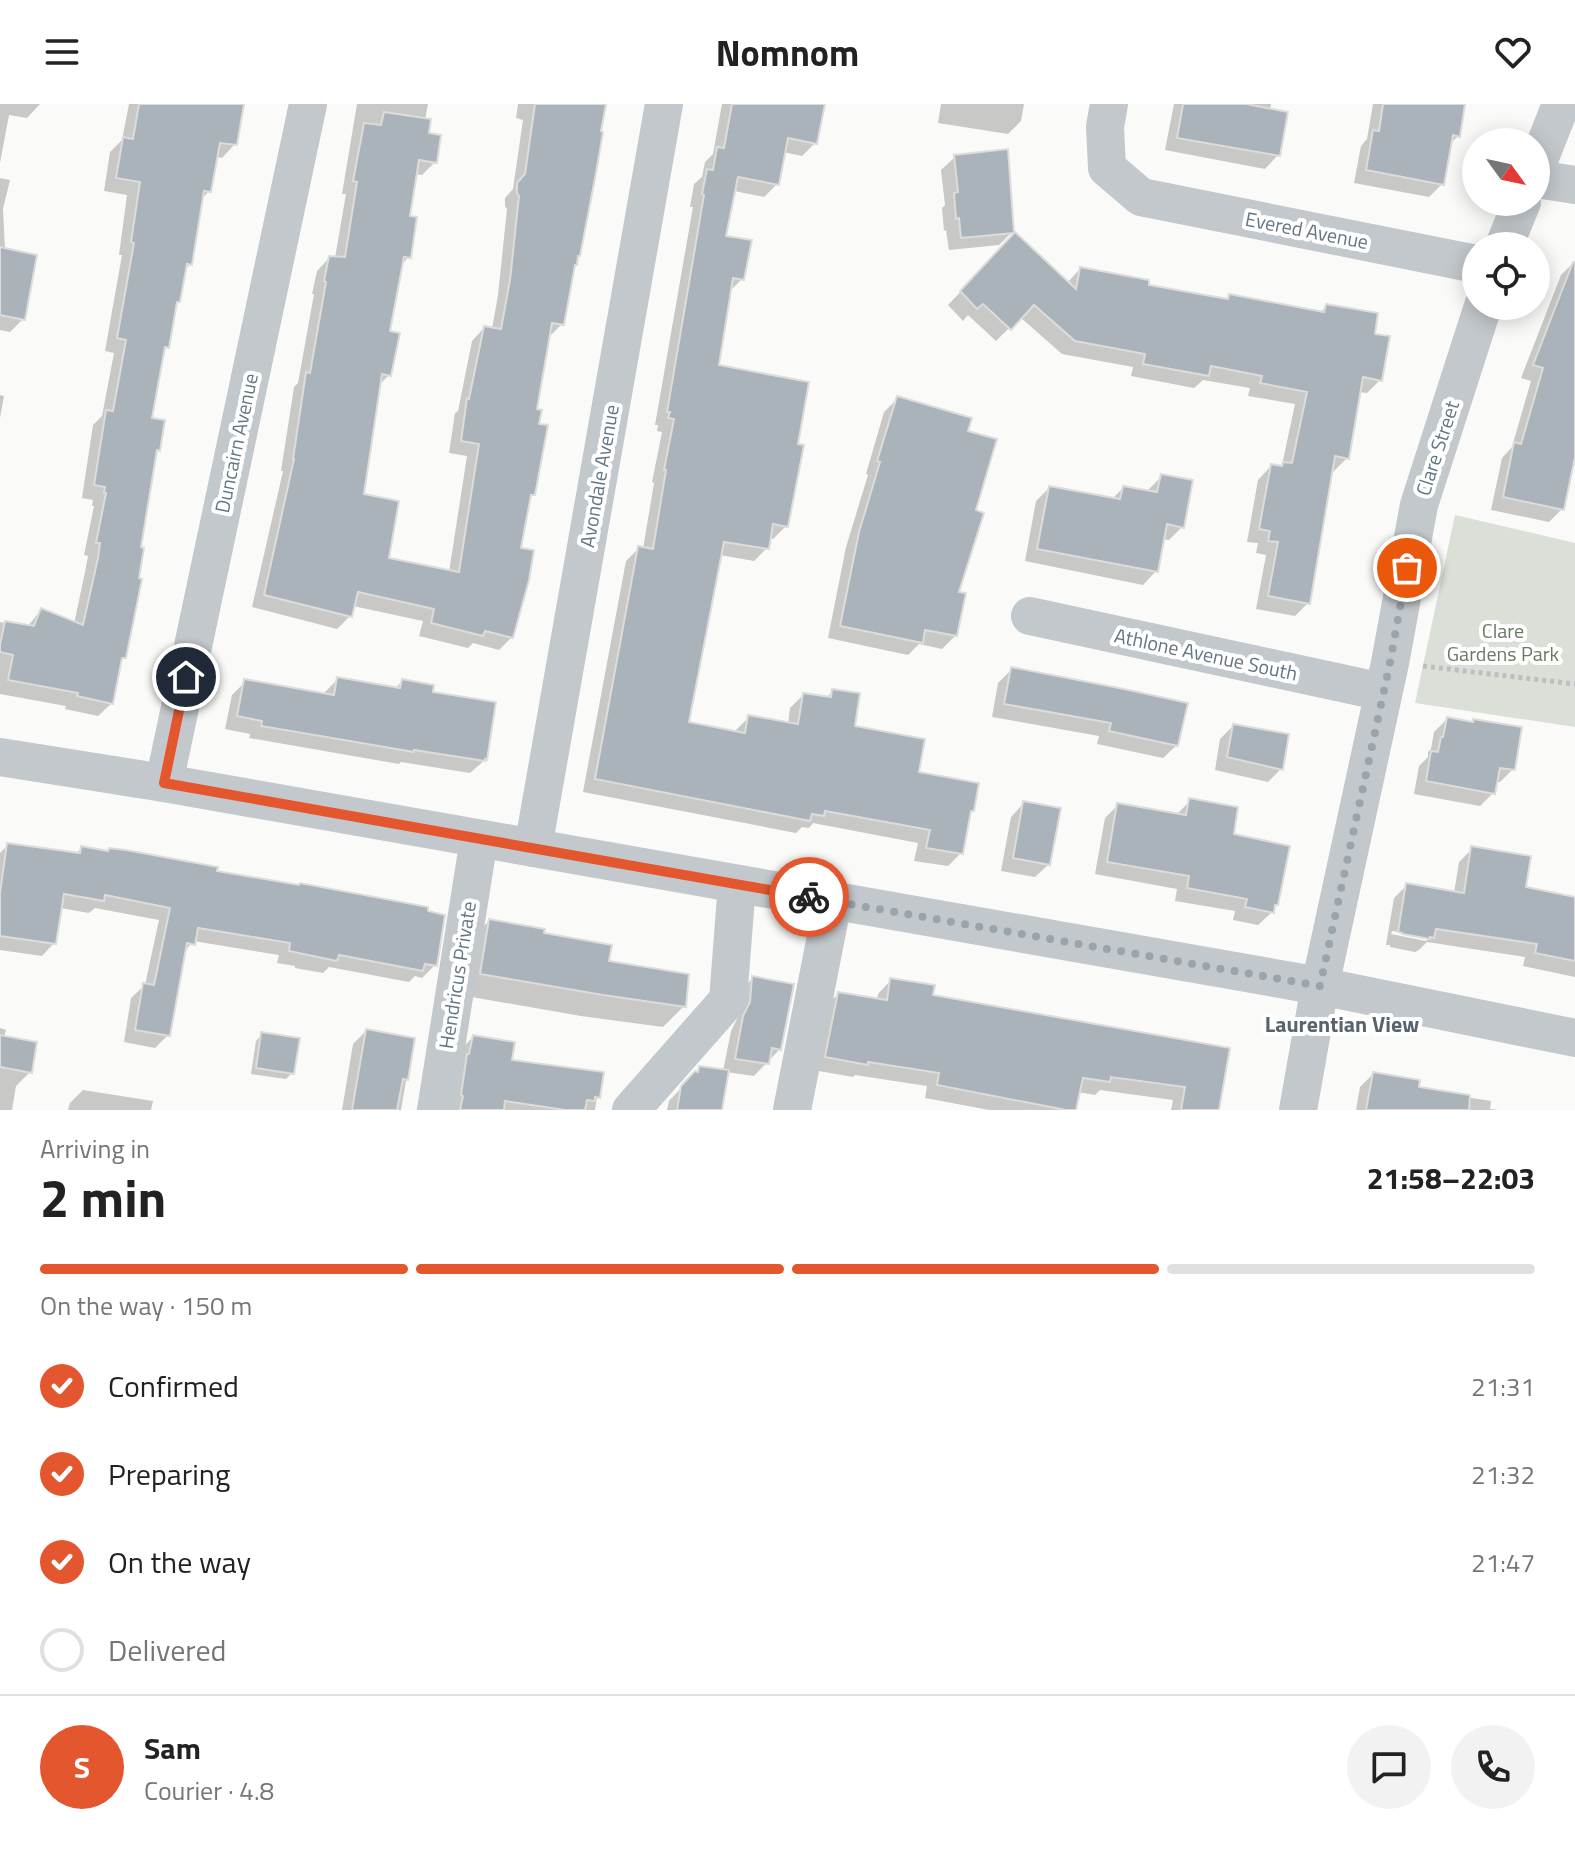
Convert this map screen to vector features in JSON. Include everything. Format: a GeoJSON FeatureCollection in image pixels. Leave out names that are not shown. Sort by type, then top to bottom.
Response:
{"type":"FeatureCollection","features":[{"type":"Feature","properties":{"kind":"street","name":"Duncairn Avenue"},"geometry":{"type":"LineString","coordinates":[[164,783],[308,104]]}},
{"type":"Feature","properties":{"kind":"street","name":"Avondale Avenue"},"geometry":{"type":"LineString","coordinates":[[533,848],[664,104]]}},
{"type":"Feature","properties":{"kind":"street","name":"Evered Avenue"},"geometry":{"type":"LineString","coordinates":[[1109,104],[1105,127],[1107,168],[1139,195],[1462,261]]}},
{"type":"Feature","properties":{"kind":"street"},"geometry":{"type":"LineString","coordinates":[[1550,132],[1561,104]]}},
{"type":"Feature","properties":{"kind":"street"},"geometry":{"type":"LineString","coordinates":[[1550,181],[1575,185]]}},
{"type":"Feature","properties":{"kind":"street","name":"Clare Street"},"geometry":{"type":"LineString","coordinates":[[1298,1110],[1320,986],[1387,677],[1419,505],[1478,320]]}},
{"type":"Feature","properties":{"kind":"street","name":"Athlone Avenue South"},"geometry":{"type":"LineString","coordinates":[[1030,616],[1387,677]]}},
{"type":"Feature","properties":{"kind":"street"},"geometry":{"type":"LineString","coordinates":[[0,757],[164,783],[1320,986],[1575,1038]]}},
{"type":"Feature","properties":{"kind":"street","name":"Hendricus Private"},"geometry":{"type":"LineString","coordinates":[[436,1110],[479,839]]}},
{"type":"Feature","properties":{"kind":"street"},"geometry":{"type":"LineString","coordinates":[[631,1110],[728,1000],[737,884]]}},
{"type":"Feature","properties":{"kind":"street"},"geometry":{"type":"LineString","coordinates":[[792,1110],[833,901]]}},
{"type":"Feature","properties":{"kind":"path"},"geometry":{"type":"LineString","coordinates":[[1387,677],[1575,684]]}},
{"type":"Feature","properties":{"kind":"green space","name":"Clare Gardens Park"},"geometry":{"type":"Polygon","coordinates":[[[1455,515],[1575,543],[1575,727],[1415,703],[1455,515]]]}},
{"type":"Feature","properties":{"kind":"building"},"geometry":{"type":"Polygon","coordinates":[[[139,104],[244,104],[237,145],[220,143],[211,192],[204,191],[192,265],[187,264],[169,348],[165,347],[152,418],[165,420],[141,547],[144,548],[139,578],[142,579],[113,704],[77,696],[78,693],[8,680],[13,655],[0,652],[0,645],[5,621],[34,626],[41,608],[83,625],[98,558],[100,543],[96,543],[106,493],[105,487],[94,485],[106,410],[113,411],[126,340],[117,338],[134,243],[131,242],[140,182],[116,178],[123,137],[133,139],[139,104]]]}},
{"type":"Feature","properties":{"kind":"building"},"geometry":{"type":"Polygon","coordinates":[[[535,104],[606,104],[580,256],[575,265],[564,325],[552,323],[537,409],[542,410],[539,424],[548,425],[521,548],[534,550],[513,638],[485,631],[483,636],[431,623],[434,609],[358,592],[352,617],[264,595],[294,459],[306,372],[310,373],[329,256],[345,257],[357,182],[353,181],[364,123],[381,125],[384,112],[431,119],[429,133],[441,135],[437,163],[419,160],[410,216],[417,217],[411,258],[404,257],[390,331],[400,333],[391,376],[382,374],[364,494],[399,501],[389,558],[459,572],[479,444],[461,441],[467,398],[484,326],[501,329],[510,280],[519,196],[517,183],[525,174],[535,104]]]}},
{"type":"Feature","properties":{"kind":"building"},"geometry":{"type":"Polygon","coordinates":[[[732,104],[825,104],[817,144],[788,138],[779,185],[738,177],[726,236],[752,240],[744,280],[733,278],[719,365],[809,382],[798,444],[804,445],[788,527],[773,524],[769,549],[724,542],[689,722],[745,733],[748,715],[798,724],[803,693],[831,697],[832,689],[860,693],[855,726],[925,739],[919,772],[979,783],[963,854],[926,848],[930,830],[825,811],[824,816],[812,814],[810,821],[595,779],[638,546],[653,549],[674,419],[668,418],[670,412],[667,412],[707,169],[713,170],[717,147],[724,148],[732,104]]]}},
{"type":"Feature","properties":{"kind":"building"},"geometry":{"type":"Polygon","coordinates":[[[1183,104],[1246,104],[1288,112],[1280,156],[1177,138],[1183,104]]]}},
{"type":"Feature","properties":{"kind":"building"},"geometry":{"type":"Polygon","coordinates":[[[1383,104],[1465,104],[1460,137],[1453,135],[1444,185],[1366,170],[1373,130],[1379,131],[1383,104]]]}},
{"type":"Feature","properties":{"kind":"building"},"geometry":{"type":"Polygon","coordinates":[[[1008,149],[1014,233],[961,238],[959,218],[956,219],[954,193],[958,192],[954,155],[1008,149]]]}},
{"type":"Feature","properties":{"kind":"building"},"geometry":{"type":"Polygon","coordinates":[[[1015,232],[1076,289],[1080,267],[1149,280],[1149,285],[1228,299],[1229,294],[1324,312],[1326,304],[1378,313],[1375,334],[1390,336],[1382,381],[1363,377],[1349,459],[1335,456],[1310,604],[1268,596],[1278,542],[1268,541],[1270,531],[1259,529],[1271,464],[1282,466],[1283,462],[1292,463],[1307,392],[1260,383],[1262,376],[1211,366],[1209,376],[1143,364],[1145,354],[1075,341],[1034,305],[1011,330],[983,304],[977,309],[960,291],[1015,232]]]}},
{"type":"Feature","properties":{"kind":"building"},"geometry":{"type":"Polygon","coordinates":[[[0,247],[37,255],[25,320],[0,315],[0,247]]]}},
{"type":"Feature","properties":{"kind":"building"},"geometry":{"type":"Polygon","coordinates":[[[1573,262],[1575,457],[1564,510],[1503,497],[1514,442],[1521,444],[1543,368],[1533,365],[1573,262]]]}},
{"type":"Feature","properties":{"kind":"building"},"geometry":{"type":"Polygon","coordinates":[[[897,396],[972,418],[968,431],[997,439],[976,510],[984,513],[959,592],[966,593],[957,636],[925,630],[923,643],[840,626],[859,532],[897,396]]]}},
{"type":"Feature","properties":{"kind":"building"},"geometry":{"type":"Polygon","coordinates":[[[1161,474],[1193,480],[1184,528],[1167,524],[1158,572],[1037,549],[1049,486],[1120,499],[1123,486],[1157,492],[1161,474]]]}},
{"type":"Feature","properties":{"kind":"building"},"geometry":{"type":"Polygon","coordinates":[[[1011,667],[1188,703],[1178,746],[1109,731],[1111,723],[1004,704],[1011,667]]]}},
{"type":"Feature","properties":{"kind":"building"},"geometry":{"type":"Polygon","coordinates":[[[337,677],[400,688],[402,679],[434,685],[433,692],[496,702],[487,760],[414,752],[261,726],[262,721],[237,716],[244,679],[334,695],[337,677]]]}},
{"type":"Feature","properties":{"kind":"building"},"geometry":{"type":"Polygon","coordinates":[[[1447,717],[1522,727],[1515,770],[1500,768],[1495,794],[1426,781],[1431,751],[1438,752],[1447,717]]]}},
{"type":"Feature","properties":{"kind":"building"},"geometry":{"type":"Polygon","coordinates":[[[1233,724],[1289,734],[1283,770],[1227,757],[1233,724]]]}},
{"type":"Feature","properties":{"kind":"building"},"geometry":{"type":"Polygon","coordinates":[[[1189,798],[1238,807],[1234,834],[1290,846],[1274,913],[1245,907],[1247,899],[1187,888],[1189,876],[1107,862],[1117,803],[1186,815],[1189,798]]]}},
{"type":"Feature","properties":{"kind":"building"},"geometry":{"type":"Polygon","coordinates":[[[1023,801],[1061,808],[1050,865],[1013,858],[1023,801]]]}},
{"type":"Feature","properties":{"kind":"building"},"geometry":{"type":"Polygon","coordinates":[[[7,843],[80,853],[81,846],[108,851],[109,848],[126,850],[218,867],[217,871],[428,907],[428,911],[445,915],[437,966],[425,964],[423,971],[339,955],[337,961],[289,951],[290,943],[198,928],[195,945],[187,943],[170,1036],[135,1030],[143,983],[154,985],[170,908],[105,895],[104,901],[64,894],[56,944],[0,936],[0,893],[7,843]]]}},
{"type":"Feature","properties":{"kind":"building"},"geometry":{"type":"Polygon","coordinates":[[[1471,846],[1531,856],[1526,887],[1575,897],[1575,961],[1535,953],[1537,944],[1436,929],[1434,938],[1430,939],[1398,932],[1406,883],[1464,893],[1471,846]]]}},
{"type":"Feature","properties":{"kind":"building"},"geometry":{"type":"Polygon","coordinates":[[[489,919],[612,945],[609,961],[689,974],[686,1007],[480,974],[489,919]]]}},
{"type":"Feature","properties":{"kind":"building"},"geometry":{"type":"Polygon","coordinates":[[[752,976],[794,984],[781,1050],[772,1048],[769,1064],[735,1059],[743,1016],[750,1002],[752,976]]]}},
{"type":"Feature","properties":{"kind":"building"},"geometry":{"type":"Polygon","coordinates":[[[890,978],[935,985],[933,995],[1230,1048],[1219,1110],[1181,1110],[1185,1087],[1111,1077],[1110,1082],[1083,1078],[1076,1110],[1066,1110],[937,1085],[939,1073],[825,1057],[838,992],[887,1000],[890,978]]]}},
{"type":"Feature","properties":{"kind":"building"},"geometry":{"type":"Polygon","coordinates":[[[366,1029],[415,1038],[408,1080],[403,1079],[397,1110],[352,1110],[366,1029]]]}},
{"type":"Feature","properties":{"kind":"building"},"geometry":{"type":"Polygon","coordinates":[[[261,1032],[300,1038],[294,1074],[256,1068],[261,1032]]]}},
{"type":"Feature","properties":{"kind":"building"},"geometry":{"type":"Polygon","coordinates":[[[0,1035],[37,1042],[32,1073],[0,1067],[0,1035]]]}},
{"type":"Feature","properties":{"kind":"building"},"geometry":{"type":"Polygon","coordinates":[[[473,1035],[515,1042],[512,1060],[604,1072],[600,1098],[587,1100],[585,1110],[505,1101],[504,1110],[460,1110],[467,1054],[473,1035]]]}},
{"type":"Feature","properties":{"kind":"building"},"geometry":{"type":"Polygon","coordinates":[[[699,1066],[729,1070],[722,1110],[677,1110],[681,1086],[695,1071],[698,1072],[699,1066]]]}},
{"type":"Feature","properties":{"kind":"building"},"geometry":{"type":"Polygon","coordinates":[[[1373,1072],[1420,1080],[1419,1087],[1470,1095],[1469,1110],[1366,1110],[1373,1072]]]}},
{"type":"Feature","properties":{"kind":"way so far"},"geometry":{"type":"LineString","coordinates":[[809,897],[1320,986],[1390,663],[1407,568]]}},
{"type":"Feature","properties":{"kind":"district","name":"Laurentian View"},"geometry":{"type":"Point","coordinates":[1342,1024]}},
{"type":"Feature","properties":{"kind":"route"},"geometry":{"type":"LineString","coordinates":[[186,677],[164,783],[809,897]]}}]}
